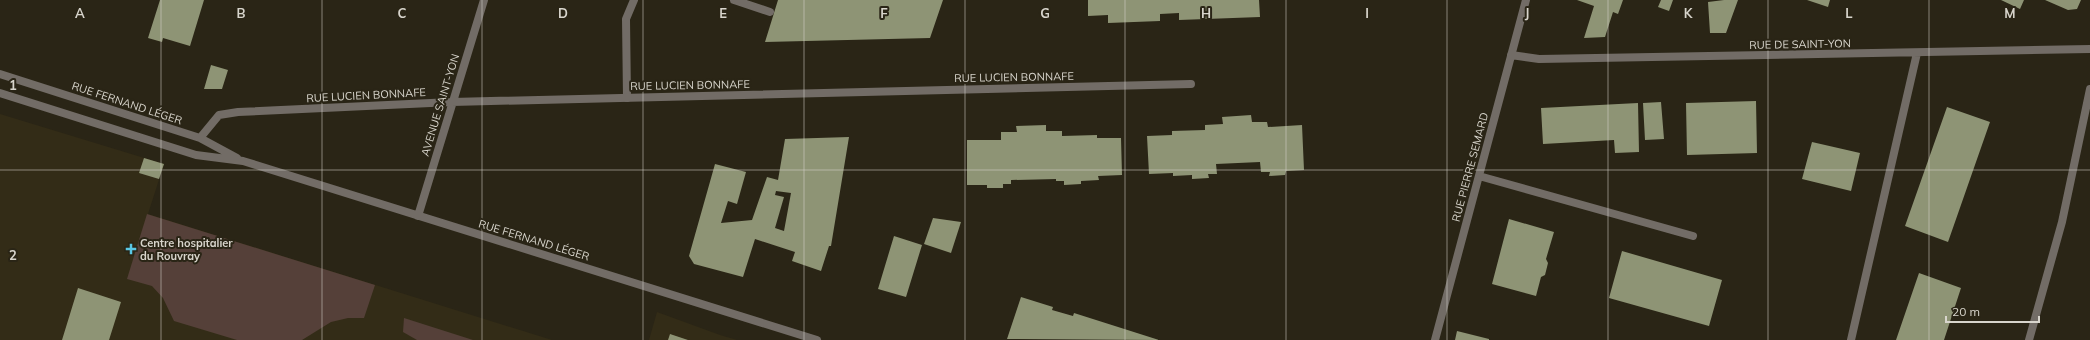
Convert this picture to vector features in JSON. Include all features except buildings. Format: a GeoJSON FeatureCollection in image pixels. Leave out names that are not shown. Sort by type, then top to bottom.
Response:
{"type":"FeatureCollection","features":[{"type":"Feature","properties":{"kind":"street","name":"AVENUE SAINT-YON"},"geometry":{"type":"LineString","coordinates":[[418,216],[484,0]]}},
{"type":"Feature","properties":{"kind":"street"},"geometry":{"type":"LineString","coordinates":[[628,98],[626,18],[634,0]]}},
{"type":"Feature","properties":{"kind":"street"},"geometry":{"type":"LineString","coordinates":[[734,0],[770,12]]}},
{"type":"Feature","properties":{"kind":"street","name":"RUE PIERRE SEMARD"},"geometry":{"type":"LineString","coordinates":[[1435,340],[1526,0]]}},
{"type":"Feature","properties":{"kind":"street","name":"RUE DE SAINT-YON"},"geometry":{"type":"LineString","coordinates":[[1511,55],[1539,59],[2090,49]]}},
{"type":"Feature","properties":{"kind":"street"},"geometry":{"type":"LineString","coordinates":[[1851,340],[1917,53]]}},
{"type":"Feature","properties":{"kind":"street","name":"RUE FERNAND LÉGER"},"geometry":{"type":"LineString","coordinates":[[0,74],[200,138],[243,161]]}},
{"type":"Feature","properties":{"kind":"street","name":"RUE LUCIEN BONNAFE"},"geometry":{"type":"LineString","coordinates":[[200,138],[219,115],[238,112],[452,102],[1192,84]]}},
{"type":"Feature","properties":{"kind":"street"},"geometry":{"type":"LineString","coordinates":[[2029,340],[2062,222],[2090,89]]}},
{"type":"Feature","properties":{"kind":"street","name":"RUE FERNAND LÉGER"},"geometry":{"type":"LineString","coordinates":[[0,93],[196,155],[243,161],[817,340]]}},
{"type":"Feature","properties":{"kind":"street"},"geometry":{"type":"LineString","coordinates":[[1479,176],[1693,236]]}},
{"type":"Feature","properties":{"kind":"shaded area","name":"Centre hospitalier du Rouvray"},"geometry":{"type":"Polygon","coordinates":[[[0,114],[164,164],[148,214],[552,340],[0,340],[0,114]]]}},
{"type":"Feature","properties":{"kind":"shaded area"},"geometry":{"type":"Polygon","coordinates":[[[147,214],[375,285],[364,318],[348,318],[331,322],[302,340],[237,340],[174,321],[163,298],[152,286],[127,279],[147,214]]]}},
{"type":"Feature","properties":{"kind":"shaded area"},"geometry":{"type":"Polygon","coordinates":[[[657,312],[720,335],[737,340],[649,340],[657,312]]]}},
{"type":"Feature","properties":{"kind":"shaded area"},"geometry":{"type":"Polygon","coordinates":[[[404,318],[473,340],[417,340],[403,332],[404,318]]]}},
{"type":"Feature","properties":{"kind":"place","name":"Centre hospitalier du Rouvray"},"geometry":{"type":"Point","coordinates":[131,249]}}]}
